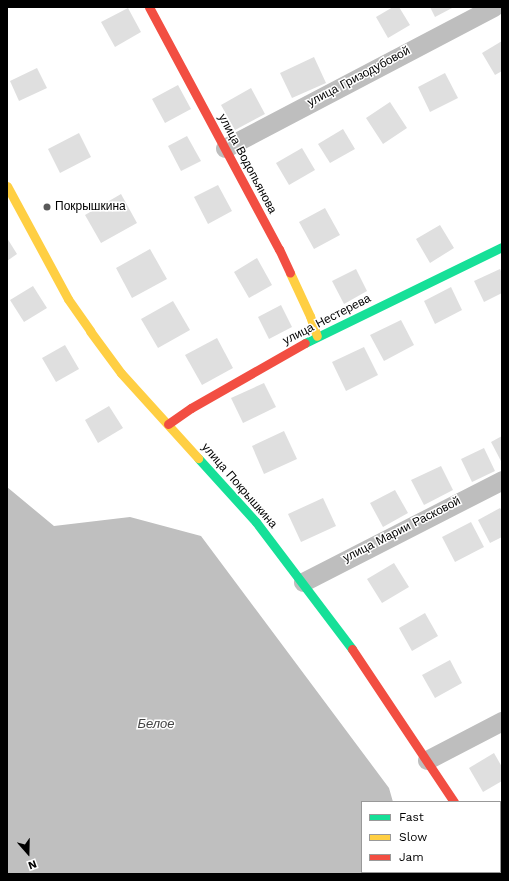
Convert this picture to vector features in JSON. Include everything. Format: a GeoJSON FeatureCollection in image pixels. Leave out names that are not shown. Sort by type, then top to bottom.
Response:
{"type":"FeatureCollection","features":[{"type":"Feature","properties":{"kind":"street","name":"улица Водопьянова"},"geometry":{"type":"LineString","coordinates":[[149,7],[279,249],[310,316],[317,336]]}},
{"type":"Feature","properties":{"kind":"street","name":"улица Гризодубовой"},"geometry":{"type":"LineString","coordinates":[[225,148],[493,7]]}},
{"type":"Feature","properties":{"kind":"street","name":"улица Покрышкина"},"geometry":{"type":"LineString","coordinates":[[7,186],[68,299],[121,373],[256,522],[303,582],[365,666],[453,801]]}},
{"type":"Feature","properties":{"kind":"street","name":"улица Нестерева"},"geometry":{"type":"LineString","coordinates":[[168,424],[191,408],[317,336],[502,247]]}},
{"type":"Feature","properties":{"kind":"street","name":"улица Марии Расковой"},"geometry":{"type":"LineString","coordinates":[[303,582],[502,480]]}},
{"type":"Feature","properties":{"kind":"street"},"geometry":{"type":"LineString","coordinates":[[427,760],[502,722]]}},
{"type":"Feature","properties":{"kind":"water","name":"Белое"},"geometry":{"type":"Polygon","coordinates":[[[7,487],[54,526],[130,517],[201,536],[389,788],[393,801],[361,801],[361,873],[389,874],[7,874],[7,487]]]}},
{"type":"Feature","properties":{"kind":"building"},"geometry":{"type":"Polygon","coordinates":[[[393,7],[399,7],[410,25],[388,38],[376,17],[393,7]]]}},
{"type":"Feature","properties":{"kind":"building"},"geometry":{"type":"Polygon","coordinates":[[[430,7],[454,7],[435,17],[430,7]]]}},
{"type":"Feature","properties":{"kind":"building"},"geometry":{"type":"Polygon","coordinates":[[[128,8],[141,32],[115,47],[101,22],[128,8]]]}},
{"type":"Feature","properties":{"kind":"building"},"geometry":{"type":"Polygon","coordinates":[[[502,41],[502,71],[495,75],[482,53],[502,41]]]}},
{"type":"Feature","properties":{"kind":"building"},"geometry":{"type":"Polygon","coordinates":[[[314,57],[326,83],[292,98],[280,73],[314,57]]]}},
{"type":"Feature","properties":{"kind":"building"},"geometry":{"type":"Polygon","coordinates":[[[37,68],[47,88],[19,101],[10,81],[37,68]]]}},
{"type":"Feature","properties":{"kind":"building"},"geometry":{"type":"Polygon","coordinates":[[[445,73],[458,98],[430,112],[418,87],[445,73]]]}},
{"type":"Feature","properties":{"kind":"building"},"geometry":{"type":"Polygon","coordinates":[[[178,85],[191,109],[165,123],[152,99],[178,85]]]}},
{"type":"Feature","properties":{"kind":"building"},"geometry":{"type":"Polygon","coordinates":[[[251,88],[265,114],[235,130],[221,105],[251,88]]]}},
{"type":"Feature","properties":{"kind":"building"},"geometry":{"type":"Polygon","coordinates":[[[390,102],[407,128],[383,144],[366,118],[390,102]]]}},
{"type":"Feature","properties":{"kind":"building"},"geometry":{"type":"Polygon","coordinates":[[[343,129],[355,149],[330,163],[318,144],[343,129]]]}},
{"type":"Feature","properties":{"kind":"building"},"geometry":{"type":"Polygon","coordinates":[[[79,133],[91,157],[60,173],[48,149],[79,133]]]}},
{"type":"Feature","properties":{"kind":"building"},"geometry":{"type":"Polygon","coordinates":[[[187,136],[201,161],[181,171],[168,146],[187,136]]]}},
{"type":"Feature","properties":{"kind":"building"},"geometry":{"type":"Polygon","coordinates":[[[302,148],[315,170],[289,185],[276,163],[302,148]]]}},
{"type":"Feature","properties":{"kind":"building"},"geometry":{"type":"Polygon","coordinates":[[[218,185],[232,211],[208,224],[194,197],[218,185]]]}},
{"type":"Feature","properties":{"kind":"building"},"geometry":{"type":"Polygon","coordinates":[[[121,194],[137,223],[101,243],[85,215],[121,194]]]}},
{"type":"Feature","properties":{"kind":"building"},"geometry":{"type":"Polygon","coordinates":[[[325,208],[340,235],[314,249],[299,222],[325,208]]]}},
{"type":"Feature","properties":{"kind":"building"},"geometry":{"type":"Polygon","coordinates":[[[440,225],[454,248],[430,263],[416,239],[440,225]]]}},
{"type":"Feature","properties":{"kind":"building"},"geometry":{"type":"Polygon","coordinates":[[[7,238],[17,254],[7,261],[7,238]]]}},
{"type":"Feature","properties":{"kind":"building"},"geometry":{"type":"Polygon","coordinates":[[[150,249],[167,279],[132,298],[116,268],[150,249]]]}},
{"type":"Feature","properties":{"kind":"building"},"geometry":{"type":"Polygon","coordinates":[[[257,258],[272,285],[249,298],[234,272],[257,258]]]}},
{"type":"Feature","properties":{"kind":"building"},"geometry":{"type":"Polygon","coordinates":[[[356,269],[367,291],[344,304],[332,281],[356,269]]]}},
{"type":"Feature","properties":{"kind":"building"},"geometry":{"type":"Polygon","coordinates":[[[500,269],[502,273],[502,293],[484,302],[474,281],[500,269]]]}},
{"type":"Feature","properties":{"kind":"building"},"geometry":{"type":"Polygon","coordinates":[[[33,286],[47,308],[24,322],[10,300],[33,286]]]}},
{"type":"Feature","properties":{"kind":"building"},"geometry":{"type":"Polygon","coordinates":[[[451,287],[462,310],[435,324],[424,301],[451,287]]]}},
{"type":"Feature","properties":{"kind":"building"},"geometry":{"type":"Polygon","coordinates":[[[173,301],[190,330],[158,348],[141,319],[173,301]]]}},
{"type":"Feature","properties":{"kind":"building"},"geometry":{"type":"Polygon","coordinates":[[[281,305],[292,327],[269,339],[258,317],[281,305]]]}},
{"type":"Feature","properties":{"kind":"building"},"geometry":{"type":"Polygon","coordinates":[[[401,320],[414,345],[384,361],[370,335],[401,320]]]}},
{"type":"Feature","properties":{"kind":"building"},"geometry":{"type":"Polygon","coordinates":[[[217,338],[233,368],[202,385],[185,355],[217,338]]]}},
{"type":"Feature","properties":{"kind":"building"},"geometry":{"type":"Polygon","coordinates":[[[65,345],[79,369],[56,382],[42,358],[65,345]]]}},
{"type":"Feature","properties":{"kind":"building"},"geometry":{"type":"Polygon","coordinates":[[[364,347],[378,375],[346,391],[332,362],[364,347]]]}},
{"type":"Feature","properties":{"kind":"building"},"geometry":{"type":"Polygon","coordinates":[[[264,383],[276,407],[243,423],[231,398],[264,383]]]}},
{"type":"Feature","properties":{"kind":"building"},"geometry":{"type":"Polygon","coordinates":[[[109,406],[123,428],[98,443],[85,420],[109,406]]]}},
{"type":"Feature","properties":{"kind":"building"},"geometry":{"type":"Polygon","coordinates":[[[284,431],[297,459],[264,474],[252,446],[284,431]]]}},
{"type":"Feature","properties":{"kind":"building"},"geometry":{"type":"Polygon","coordinates":[[[502,436],[502,463],[491,442],[502,436]]]}},
{"type":"Feature","properties":{"kind":"building"},"geometry":{"type":"Polygon","coordinates":[[[484,448],[495,471],[472,482],[461,459],[484,448]]]}},
{"type":"Feature","properties":{"kind":"building"},"geometry":{"type":"Polygon","coordinates":[[[441,466],[453,490],[424,505],[411,480],[441,466]]]}},
{"type":"Feature","properties":{"kind":"building"},"geometry":{"type":"Polygon","coordinates":[[[395,490],[408,513],[383,527],[370,503],[395,490]]]}},
{"type":"Feature","properties":{"kind":"building"},"geometry":{"type":"Polygon","coordinates":[[[323,498],[336,526],[301,542],[288,514],[323,498]]]}},
{"type":"Feature","properties":{"kind":"building"},"geometry":{"type":"Polygon","coordinates":[[[500,508],[502,511],[502,537],[490,543],[478,520],[500,508]]]}},
{"type":"Feature","properties":{"kind":"building"},"geometry":{"type":"Polygon","coordinates":[[[471,522],[484,547],[455,562],[442,537],[471,522]]]}},
{"type":"Feature","properties":{"kind":"building"},"geometry":{"type":"Polygon","coordinates":[[[394,563],[409,587],[382,603],[367,579],[394,563]]]}},
{"type":"Feature","properties":{"kind":"building"},"geometry":{"type":"Polygon","coordinates":[[[425,613],[438,636],[412,651],[399,628],[425,613]]]}},
{"type":"Feature","properties":{"kind":"building"},"geometry":{"type":"Polygon","coordinates":[[[450,660],[462,683],[435,698],[422,675],[450,660]]]}},
{"type":"Feature","properties":{"kind":"building"},"geometry":{"type":"Polygon","coordinates":[[[494,753],[502,767],[502,781],[483,792],[469,768],[494,753]]]}},
{"type":"Feature","properties":{"kind":"traffic: fast"},"geometry":{"type":"LineString","coordinates":[[305,343],[502,247]]}},
{"type":"Feature","properties":{"kind":"traffic: fast"},"geometry":{"type":"LineString","coordinates":[[198,458],[256,522],[352,649]]}},
{"type":"Feature","properties":{"kind":"traffic: slow"},"geometry":{"type":"LineString","coordinates":[[7,186],[68,299],[90,331],[121,373],[198,458]]}},
{"type":"Feature","properties":{"kind":"traffic: slow"},"geometry":{"type":"LineString","coordinates":[[290,273],[310,316],[317,336]]}},
{"type":"Feature","properties":{"kind":"traffic: jam"},"geometry":{"type":"LineString","coordinates":[[149,7],[279,249],[290,273]]}},
{"type":"Feature","properties":{"kind":"traffic: jam"},"geometry":{"type":"LineString","coordinates":[[168,424],[191,408],[305,343]]}},
{"type":"Feature","properties":{"kind":"traffic: jam"},"geometry":{"type":"LineString","coordinates":[[352,649],[453,801]]}},
{"type":"Feature","properties":{"kind":"place","name":"Покрышкина"},"geometry":{"type":"Point","coordinates":[47,207]}}]}
